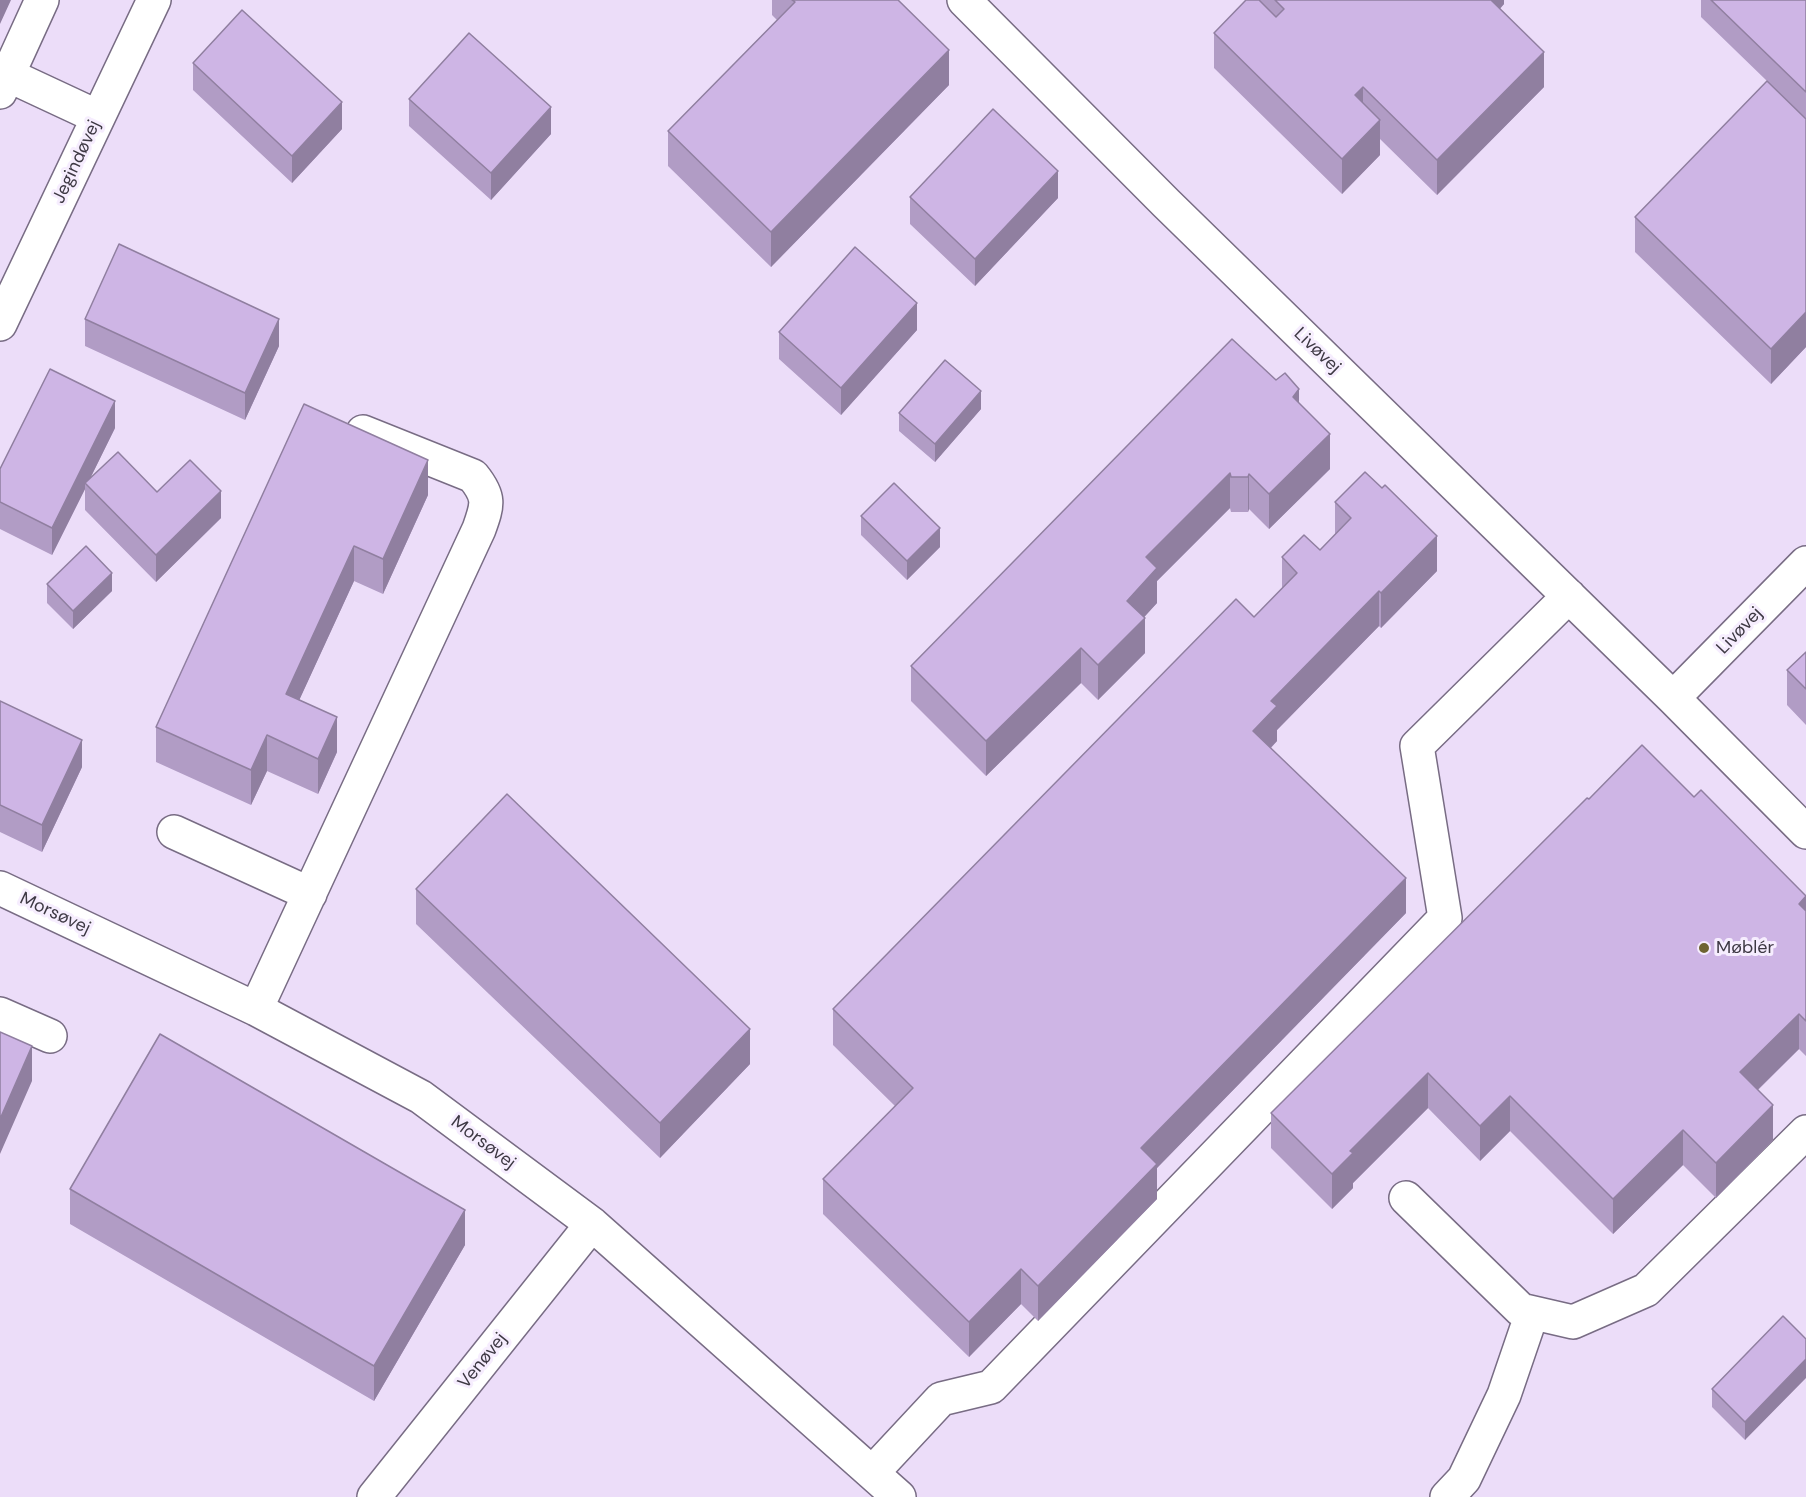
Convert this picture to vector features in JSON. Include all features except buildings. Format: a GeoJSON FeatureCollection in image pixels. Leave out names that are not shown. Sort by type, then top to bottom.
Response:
{"type":"FeatureCollection","features":[{"type":"Feature","properties":{"kind":"street"},"geometry":{"type":"LineString","coordinates":[[42,0],[4,83],[98,117]]}},
{"type":"Feature","properties":{"kind":"street","name":"Jegindøvej"},"geometry":{"type":"LineString","coordinates":[[0,324],[153,0]]}},
{"type":"Feature","properties":{"kind":"street","name":"Livøvej"},"geometry":{"type":"LineString","coordinates":[[964,0],[1166,203],[1673,698],[1806,832]]}},
{"type":"Feature","properties":{"kind":"street"},"geometry":{"type":"LineString","coordinates":[[256,1009],[487,508],[485,491],[472,477],[360,431]]}},
{"type":"Feature","properties":{"kind":"street","name":"Livøvej"},"geometry":{"type":"LineString","coordinates":[[1673,698],[1806,563]]}},
{"type":"Feature","properties":{"kind":"street"},"geometry":{"type":"LineString","coordinates":[[872,1473],[941,1399],[991,1387],[1445,918],[1417,746],[1569,596]]}},
{"type":"Feature","properties":{"kind":"street"},"geometry":{"type":"LineString","coordinates":[[174,832],[310,894]]}},
{"type":"Feature","properties":{"kind":"street","name":"Morsøvej"},"geometry":{"type":"LineString","coordinates":[[0,888],[256,1009],[421,1097],[592,1224],[900,1497]]}},
{"type":"Feature","properties":{"kind":"street"},"geometry":{"type":"LineString","coordinates":[[0,1014],[50,1036]]}},
{"type":"Feature","properties":{"kind":"street"},"geometry":{"type":"LineString","coordinates":[[1406,1198],[1521,1310],[1573,1322],[1646,1290],[1806,1132]]}},
{"type":"Feature","properties":{"kind":"street","name":"Venøvej"},"geometry":{"type":"LineString","coordinates":[[374,1497],[592,1224]]}},
{"type":"Feature","properties":{"kind":"street"},"geometry":{"type":"LineString","coordinates":[[1447,1497],[1464,1479],[1504,1395],[1532,1313]]}},
{"type":"Feature","properties":{"kind":"place","name":"Møblér"},"geometry":{"type":"Point","coordinates":[1704,948]}}]}
